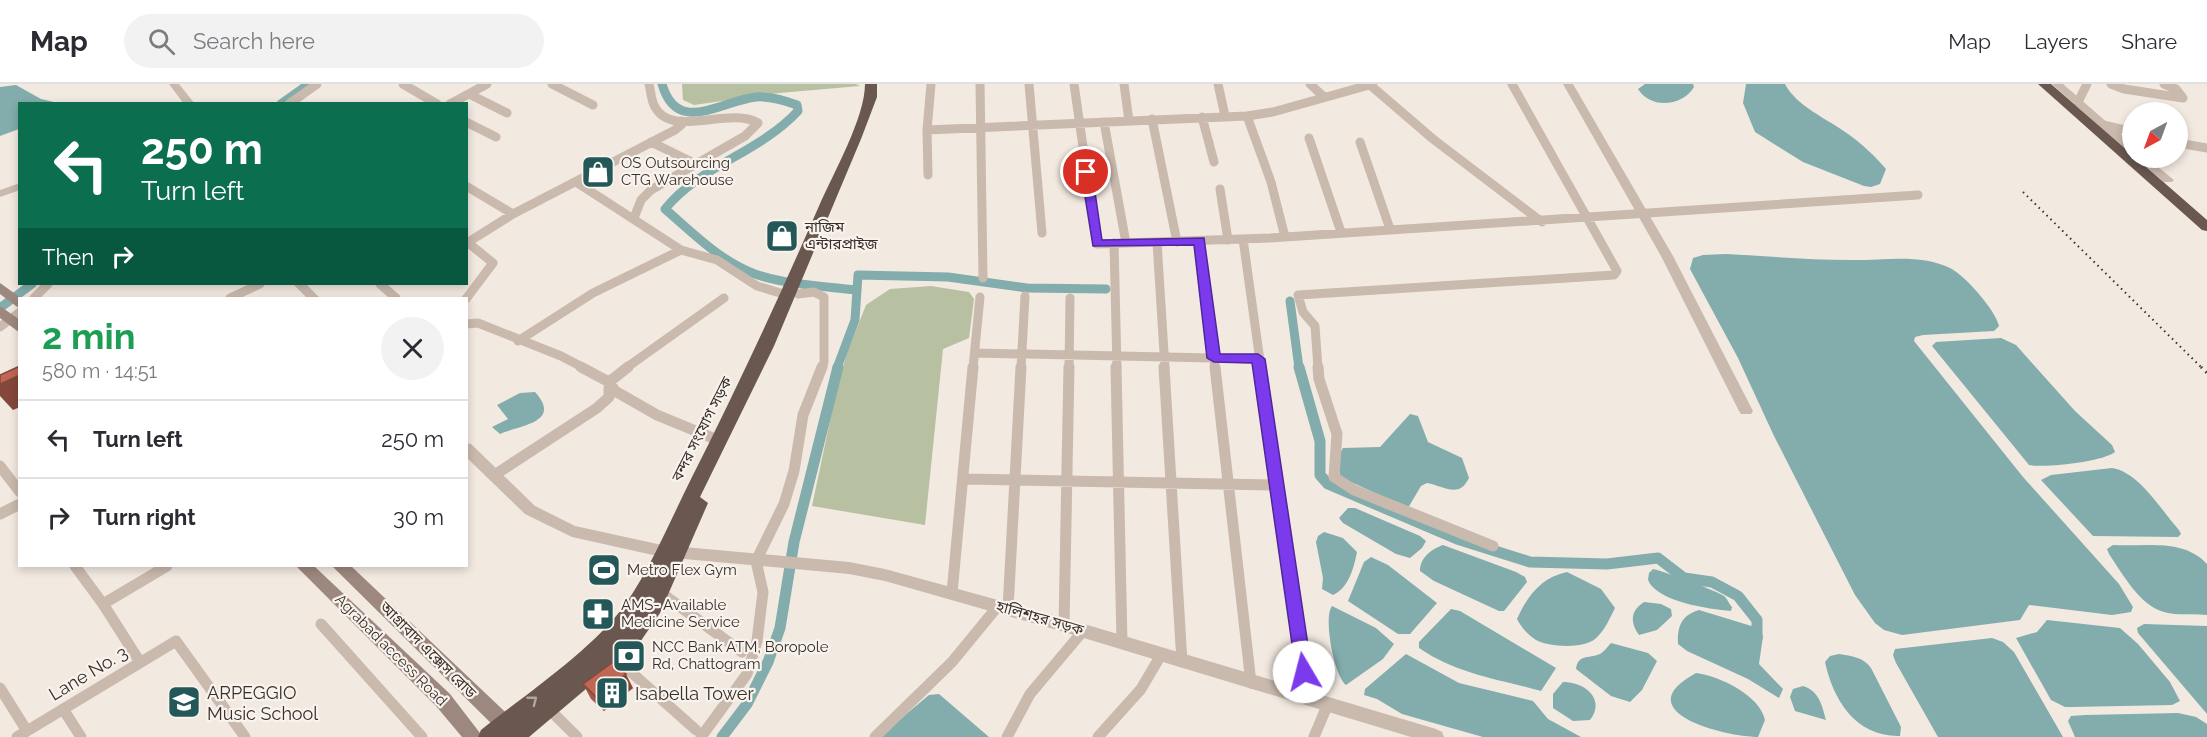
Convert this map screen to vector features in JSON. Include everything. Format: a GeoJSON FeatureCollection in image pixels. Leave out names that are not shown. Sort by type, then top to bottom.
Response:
{"type":"FeatureCollection","features":[{"type":"Feature","properties":{"kind":"highway"},"geometry":{"type":"LineString","coordinates":[[2044,84],[2207,227]]}},
{"type":"Feature","properties":{"kind":"highway","name":"বন্দর সংযোগ সড়ক"},"geometry":{"type":"LineString","coordinates":[[488,737],[511,732],[549,709],[614,656],[650,613],[660,592],[669,551],[862,144],[875,109],[872,85]]}},
{"type":"Feature","properties":{"kind":"highway","name":"বন্দর সংযোগ সড়ক"},"geometry":{"type":"LineString","coordinates":[[511,732],[614,631],[633,608],[669,551],[777,347],[793,293]]}},
{"type":"Feature","properties":{"kind":"main road"},"geometry":{"type":"LineString","coordinates":[[0,287],[18,303]]}},
{"type":"Feature","properties":{"kind":"main road","name":"Agrabad access Road"},"geometry":{"type":"LineString","coordinates":[[305,567],[443,700],[474,737]]}},
{"type":"Feature","properties":{"kind":"main road","name":"আগ্রাবাদ এক্সেস রোড"},"geometry":{"type":"LineString","coordinates":[[341,567],[511,732]]}},
{"type":"Feature","properties":{"kind":"street"},"geometry":{"type":"LineString","coordinates":[[174,84],[188,102]]}},
{"type":"Feature","properties":{"kind":"street"},"geometry":{"type":"LineString","coordinates":[[292,102],[317,84]]}},
{"type":"Feature","properties":{"kind":"street"},"geometry":{"type":"LineString","coordinates":[[403,84],[434,102]]}},
{"type":"Feature","properties":{"kind":"street"},"geometry":{"type":"LineString","coordinates":[[454,102],[487,84]]}},
{"type":"Feature","properties":{"kind":"street"},"geometry":{"type":"LineString","coordinates":[[552,84],[593,105]]}},
{"type":"Feature","properties":{"kind":"street"},"geometry":{"type":"LineString","coordinates":[[634,218],[640,200],[651,190],[745,136],[758,123],[753,118],[742,116],[696,123],[681,121],[658,112],[649,84]]}},
{"type":"Feature","properties":{"kind":"street"},"geometry":{"type":"LineString","coordinates":[[928,175],[927,130],[931,84]]}},
{"type":"Feature","properties":{"kind":"street"},"geometry":{"type":"LineString","coordinates":[[980,84],[983,278]]}},
{"type":"Feature","properties":{"kind":"street"},"geometry":{"type":"LineString","coordinates":[[1029,84],[1042,233]]}},
{"type":"Feature","properties":{"kind":"street"},"geometry":{"type":"LineString","coordinates":[[1074,84],[1077,123],[1097,244],[1228,240],[1542,222],[1641,212],[1918,195]]}},
{"type":"Feature","properties":{"kind":"street"},"geometry":{"type":"LineString","coordinates":[[1124,84],[1129,120]]}},
{"type":"Feature","properties":{"kind":"street"},"geometry":{"type":"LineString","coordinates":[[1218,84],[1225,116]]}},
{"type":"Feature","properties":{"kind":"street"},"geometry":{"type":"LineString","coordinates":[[1310,84],[1324,97]]}},
{"type":"Feature","properties":{"kind":"street"},"geometry":{"type":"LineString","coordinates":[[927,130],[1247,116],[1273,112],[1371,84],[1434,139],[1542,222]]}},
{"type":"Feature","properties":{"kind":"street"},"geometry":{"type":"LineString","coordinates":[[1493,546],[1354,490],[1334,477],[1336,434],[1318,379],[1315,326],[1304,312],[1298,295],[1610,278],[1617,271],[1512,84]]}},
{"type":"Feature","properties":{"kind":"street"},"geometry":{"type":"LineString","coordinates":[[1568,84],[1667,256],[1746,411]]}},
{"type":"Feature","properties":{"kind":"street"},"geometry":{"type":"LineString","coordinates":[[2057,84],[2122,142]]}},
{"type":"Feature","properties":{"kind":"street"},"geometry":{"type":"LineString","coordinates":[[2078,102],[2087,84]]}},
{"type":"Feature","properties":{"kind":"street"},"geometry":{"type":"LineString","coordinates":[[2112,84],[2124,89],[2183,98],[2176,89],[2164,84]]}},
{"type":"Feature","properties":{"kind":"street"},"geometry":{"type":"LineString","coordinates":[[469,94],[507,113]]}},
{"type":"Feature","properties":{"kind":"street"},"geometry":{"type":"LineString","coordinates":[[1247,116],[1271,182],[1285,237]]}},
{"type":"Feature","properties":{"kind":"street"},"geometry":{"type":"LineString","coordinates":[[1202,117],[1214,162]]}},
{"type":"Feature","properties":{"kind":"street"},"geometry":{"type":"LineString","coordinates":[[1152,119],[1165,173],[1177,242]]}},
{"type":"Feature","properties":{"kind":"street"},"geometry":{"type":"LineString","coordinates":[[467,297],[476,281],[493,263],[468,241],[513,214],[679,127],[681,121]]}},
{"type":"Feature","properties":{"kind":"street"},"geometry":{"type":"LineString","coordinates":[[1104,122],[1120,243],[1118,356],[1122,643]]}},
{"type":"Feature","properties":{"kind":"street"},"geometry":{"type":"LineString","coordinates":[[468,123],[496,137]]}},
{"type":"Feature","properties":{"kind":"street"},"geometry":{"type":"LineString","coordinates":[[2099,124],[2122,129]]}},
{"type":"Feature","properties":{"kind":"street"},"geometry":{"type":"LineString","coordinates":[[1310,138],[1341,232]]}},
{"type":"Feature","properties":{"kind":"street"},"geometry":{"type":"LineString","coordinates":[[651,142],[694,164]]}},
{"type":"Feature","properties":{"kind":"street"},"geometry":{"type":"LineString","coordinates":[[1360,142],[1390,229]]}},
{"type":"Feature","properties":{"kind":"street"},"geometry":{"type":"LineString","coordinates":[[2188,145],[2207,148]]}},
{"type":"Feature","properties":{"kind":"street"},"geometry":{"type":"LineString","coordinates":[[2154,168],[2168,180]]}},
{"type":"Feature","properties":{"kind":"street"},"geometry":{"type":"LineString","coordinates":[[576,182],[681,250],[717,260],[757,286],[793,293],[814,292],[824,297],[824,362],[803,415],[794,471],[784,504],[756,561],[763,592],[757,640],[747,674],[698,733],[614,656]]}},
{"type":"Feature","properties":{"kind":"street"},"geometry":{"type":"LineString","coordinates":[[0,194],[18,187]]}},
{"type":"Feature","properties":{"kind":"street"},"geometry":{"type":"LineString","coordinates":[[468,187],[513,214]]}},
{"type":"Feature","properties":{"kind":"street"},"geometry":{"type":"LineString","coordinates":[[1220,189],[1228,240]]}},
{"type":"Feature","properties":{"kind":"street"},"geometry":{"type":"LineString","coordinates":[[1242,239],[1308,700]]}},
{"type":"Feature","properties":{"kind":"street"},"geometry":{"type":"LineString","coordinates":[[1200,241],[1251,683]]}},
{"type":"Feature","properties":{"kind":"street"},"geometry":{"type":"LineString","coordinates":[[1157,242],[1182,662]]}},
{"type":"Feature","properties":{"kind":"street"},"geometry":{"type":"LineString","coordinates":[[518,341],[586,297],[681,250]]}},
{"type":"Feature","properties":{"kind":"street"},"geometry":{"type":"LineString","coordinates":[[35,297],[47,285]]}},
{"type":"Feature","properties":{"kind":"street"},"geometry":{"type":"LineString","coordinates":[[232,297],[253,285]]}},
{"type":"Feature","properties":{"kind":"street"},"geometry":{"type":"LineString","coordinates":[[300,285],[313,297]]}},
{"type":"Feature","properties":{"kind":"street"},"geometry":{"type":"LineString","coordinates":[[381,285],[395,297]]}},
{"type":"Feature","properties":{"kind":"street"},"geometry":{"type":"LineString","coordinates":[[875,737],[952,662],[1003,607],[1016,480],[1025,296]]}},
{"type":"Feature","properties":{"kind":"street"},"geometry":{"type":"LineString","coordinates":[[952,593],[965,479],[980,297]]}},
{"type":"Feature","properties":{"kind":"street"},"geometry":{"type":"LineString","coordinates":[[609,382],[724,298]]}},
{"type":"Feature","properties":{"kind":"street"},"geometry":{"type":"LineString","coordinates":[[1064,625],[1070,298]]}},
{"type":"Feature","properties":{"kind":"street"},"geometry":{"type":"LineString","coordinates":[[468,323],[478,323],[518,341],[561,356],[609,382],[615,391],[657,415],[720,441]]}},
{"type":"Feature","properties":{"kind":"street"},"geometry":{"type":"LineString","coordinates":[[976,353],[1258,359]]}},
{"type":"Feature","properties":{"kind":"street"},"geometry":{"type":"LineString","coordinates":[[496,474],[597,408],[609,397],[609,382]]}},
{"type":"Feature","properties":{"kind":"street","name":"হালিশহর সড়ক"},"geometry":{"type":"LineString","coordinates":[[468,450],[496,474],[515,497],[547,521],[572,531],[634,546],[669,551],[849,568],[1003,607],[1436,737]]}},
{"type":"Feature","properties":{"kind":"street"},"geometry":{"type":"LineString","coordinates":[[0,466],[18,489]]}},
{"type":"Feature","properties":{"kind":"street"},"geometry":{"type":"LineString","coordinates":[[965,479],[1278,485]]}},
{"type":"Feature","properties":{"kind":"street"},"geometry":{"type":"LineString","coordinates":[[0,514],[18,505]]}},
{"type":"Feature","properties":{"kind":"street"},"geometry":{"type":"LineString","coordinates":[[76,567],[141,662]]}},
{"type":"Feature","properties":{"kind":"street"},"geometry":{"type":"LineString","coordinates":[[103,604],[166,567]]}},
{"type":"Feature","properties":{"kind":"street"},"geometry":{"type":"LineString","coordinates":[[660,592],[742,652]]}},
{"type":"Feature","properties":{"kind":"street"},"geometry":{"type":"LineString","coordinates":[[321,624],[422,737]]}},
{"type":"Feature","properties":{"kind":"street"},"geometry":{"type":"LineString","coordinates":[[1007,737],[1030,694],[1083,631]]}},
{"type":"Feature","properties":{"kind":"street","name":"Lane No. 3"},"geometry":{"type":"LineString","coordinates":[[22,734],[173,642],[178,642],[245,737]]}},
{"type":"Feature","properties":{"kind":"street"},"geometry":{"type":"LineString","coordinates":[[1098,737],[1134,701],[1161,655]]}},
{"type":"Feature","properties":{"kind":"street"},"geometry":{"type":"LineString","coordinates":[[0,688],[22,734]]}},
{"type":"Feature","properties":{"kind":"street"},"geometry":{"type":"LineString","coordinates":[[1314,737],[1328,705]]}},
{"type":"Feature","properties":{"kind":"street"},"geometry":{"type":"LineString","coordinates":[[63,709],[81,737]]}},
{"type":"Feature","properties":{"kind":"street"},"geometry":{"type":"LineString","coordinates":[[549,709],[577,737]]}},
{"type":"Feature","properties":{"kind":"green space"},"geometry":{"type":"Polygon","coordinates":[[[682,84],[856,84],[860,86],[779,93],[694,105],[683,100],[682,84]]]}},
{"type":"Feature","properties":{"kind":"green space"},"geometry":{"type":"Polygon","coordinates":[[[931,286],[969,292],[974,299],[969,338],[943,349],[925,525],[812,506],[837,388],[847,353],[866,305],[890,289],[931,286]]]}},
{"type":"Feature","properties":{"kind":"water"},"geometry":{"type":"Polygon","coordinates":[[[1645,84],[1693,84],[1694,87],[1682,99],[1666,103],[1650,100],[1643,95],[1638,89],[1645,84]]]}},
{"type":"Feature","properties":{"kind":"water"},"geometry":{"type":"Polygon","coordinates":[[[1746,84],[1785,84],[1805,106],[1848,134],[1877,159],[1886,169],[1880,184],[1871,187],[1864,186],[1803,162],[1755,132],[1743,103],[1746,84]]]}},
{"type":"Feature","properties":{"kind":"water"},"geometry":{"type":"Polygon","coordinates":[[[16,85],[41,99],[54,102],[18,102],[18,129],[0,136],[0,87],[16,85]]]}},
{"type":"Feature","properties":{"kind":"water"},"geometry":{"type":"Polygon","coordinates":[[[1726,254],[1834,260],[1913,259],[1938,263],[1964,278],[1986,303],[1999,326],[1994,331],[1923,335],[1915,337],[1914,341],[2023,477],[2119,584],[2133,607],[2131,612],[2112,615],[2029,605],[2020,620],[1902,635],[1884,630],[1875,623],[1855,595],[1774,436],[1738,358],[1690,269],[1693,258],[1726,254]]]}},
{"type":"Feature","properties":{"kind":"water"},"geometry":{"type":"Polygon","coordinates":[[[2001,338],[2016,345],[2075,411],[2112,445],[2115,452],[2098,459],[2074,463],[2048,466],[2029,465],[1932,346],[1936,342],[2001,338]]]}},
{"type":"Feature","properties":{"kind":"water"},"geometry":{"type":"Polygon","coordinates":[[[535,392],[544,410],[541,417],[527,425],[500,434],[492,427],[508,419],[497,405],[520,393],[535,392]]]}},
{"type":"Feature","properties":{"kind":"water"},"geometry":{"type":"Polygon","coordinates":[[[1410,414],[1418,416],[1428,442],[1462,458],[1469,478],[1461,488],[1451,490],[1427,483],[1421,486],[1408,508],[1340,477],[1339,455],[1343,448],[1380,447],[1410,414]]]}},
{"type":"Feature","properties":{"kind":"water"},"geometry":{"type":"Polygon","coordinates":[[[2112,468],[2131,477],[2149,493],[2179,530],[2181,534],[2178,537],[2093,536],[2041,480],[2051,475],[2112,468]]]}},
{"type":"Feature","properties":{"kind":"water"},"geometry":{"type":"Polygon","coordinates":[[[1348,508],[1355,508],[1420,536],[1426,541],[1422,548],[1410,558],[1396,554],[1343,523],[1339,518],[1348,508]]]}},
{"type":"Feature","properties":{"kind":"water"},"geometry":{"type":"Polygon","coordinates":[[[1324,532],[1343,538],[1357,552],[1347,582],[1339,592],[1333,595],[1322,589],[1323,578],[1316,542],[1318,536],[1324,532]]]}},
{"type":"Feature","properties":{"kind":"water"},"geometry":{"type":"Polygon","coordinates":[[[1443,545],[1516,572],[1525,577],[1527,582],[1504,611],[1499,611],[1434,581],[1420,571],[1427,554],[1443,545]]]}},
{"type":"Feature","properties":{"kind":"water"},"geometry":{"type":"Polygon","coordinates":[[[2113,545],[2163,545],[2187,550],[2197,556],[2207,564],[2207,615],[2169,613],[2155,609],[2132,588],[2109,554],[2107,549],[2113,545]]]}},
{"type":"Feature","properties":{"kind":"water"},"geometry":{"type":"Polygon","coordinates":[[[1371,557],[1388,565],[1437,603],[1410,634],[1398,634],[1348,601],[1364,562],[1371,557]]]}},
{"type":"Feature","properties":{"kind":"water"},"geometry":{"type":"Polygon","coordinates":[[[1653,569],[1720,594],[1732,607],[1731,611],[1685,603],[1662,594],[1653,588],[1648,580],[1649,573],[1653,569]]]}},
{"type":"Feature","properties":{"kind":"water"},"geometry":{"type":"Polygon","coordinates":[[[1567,572],[1601,589],[1615,608],[1601,633],[1590,642],[1566,646],[1536,640],[1517,619],[1536,589],[1550,578],[1567,572]]]}},
{"type":"Feature","properties":{"kind":"water"},"geometry":{"type":"Polygon","coordinates":[[[1644,602],[1661,604],[1671,609],[1672,616],[1657,630],[1639,635],[1634,626],[1633,617],[1636,609],[1644,602]]]}},
{"type":"Feature","properties":{"kind":"water"},"geometry":{"type":"Polygon","coordinates":[[[1332,606],[1376,628],[1394,644],[1383,659],[1346,685],[1337,670],[1331,646],[1329,622],[1332,606]]]}},
{"type":"Feature","properties":{"kind":"water"},"geometry":{"type":"Polygon","coordinates":[[[1451,609],[1460,611],[1556,668],[1541,691],[1463,670],[1419,648],[1419,642],[1451,609]]]}},
{"type":"Feature","properties":{"kind":"water"},"geometry":{"type":"Polygon","coordinates":[[[1699,610],[1758,628],[1763,636],[1759,664],[1783,689],[1779,698],[1748,679],[1687,651],[1678,644],[1678,632],[1682,622],[1688,615],[1699,610]]]}},
{"type":"Feature","properties":{"kind":"water"},"geometry":{"type":"Polygon","coordinates":[[[2047,620],[2120,628],[2138,644],[2170,682],[2180,701],[2172,705],[2065,707],[2051,700],[2016,638],[2037,632],[2047,620]]]}},
{"type":"Feature","properties":{"kind":"water"},"geometry":{"type":"Polygon","coordinates":[[[2144,624],[2207,626],[2207,714],[2138,633],[2137,628],[2144,624]]]}},
{"type":"Feature","properties":{"kind":"water"},"geometry":{"type":"Polygon","coordinates":[[[1992,638],[2003,642],[2014,652],[2063,737],[1938,737],[1896,663],[1893,655],[1895,649],[1992,638]]]}},
{"type":"Feature","properties":{"kind":"water"},"geometry":{"type":"Polygon","coordinates":[[[1611,643],[1648,653],[1657,661],[1642,690],[1630,702],[1611,696],[1576,669],[1581,659],[1600,654],[1611,643]]]}},
{"type":"Feature","properties":{"kind":"water"},"geometry":{"type":"Polygon","coordinates":[[[1406,654],[1459,683],[1533,701],[1548,719],[1581,737],[1483,737],[1402,714],[1377,699],[1364,695],[1365,689],[1406,654]]]}},
{"type":"Feature","properties":{"kind":"water"},"geometry":{"type":"Polygon","coordinates":[[[1839,654],[1861,659],[1871,668],[1901,727],[1900,736],[1884,735],[1870,730],[1859,723],[1840,702],[1825,662],[1830,656],[1839,654]]]}},
{"type":"Feature","properties":{"kind":"water"},"geometry":{"type":"Polygon","coordinates":[[[1696,673],[1716,678],[1737,688],[1755,703],[1762,711],[1765,720],[1758,737],[1705,727],[1688,720],[1676,710],[1671,699],[1677,687],[1696,673]]]}},
{"type":"Feature","properties":{"kind":"water"},"geometry":{"type":"Polygon","coordinates":[[[1563,682],[1579,685],[1591,693],[1596,705],[1590,720],[1573,721],[1553,708],[1553,694],[1563,682]]]}},
{"type":"Feature","properties":{"kind":"water"},"geometry":{"type":"Polygon","coordinates":[[[1803,686],[1816,695],[1826,720],[1795,711],[1790,697],[1793,689],[1803,686]]]}},
{"type":"Feature","properties":{"kind":"water"},"geometry":{"type":"Polygon","coordinates":[[[939,694],[989,737],[879,737],[929,695],[939,694]]]}},
{"type":"Feature","properties":{"kind":"water"},"geometry":{"type":"Polygon","coordinates":[[[2178,713],[2196,717],[2207,724],[2207,737],[2075,737],[2068,721],[2071,716],[2178,713]]]}},
{"type":"Feature","properties":{"kind":"building"},"geometry":{"type":"Polygon","coordinates":[[[18,367],[18,376],[0,384],[0,375],[18,367]]]}},
{"type":"Feature","properties":{"kind":"building"},"geometry":{"type":"Polygon","coordinates":[[[613,662],[626,674],[596,697],[583,684],[613,662]]]}},
{"type":"Feature","properties":{"kind":"waterway"},"geometry":{"type":"LineString","coordinates":[[284,102],[309,84]]}},
{"type":"Feature","properties":{"kind":"waterway"},"geometry":{"type":"LineString","coordinates":[[662,84],[669,100],[678,109],[689,112],[701,112],[756,97],[777,99],[797,105],[798,111],[783,125],[766,138],[695,181],[665,209],[730,262],[755,274],[792,283],[856,290]]}},
{"type":"Feature","properties":{"kind":"waterway"},"geometry":{"type":"LineString","coordinates":[[837,368],[855,320],[858,275],[948,277],[1027,288],[1106,289]]}},
{"type":"Feature","properties":{"kind":"waterway"},"geometry":{"type":"LineString","coordinates":[[0,308],[31,285]]}},
{"type":"Feature","properties":{"kind":"waterway"},"geometry":{"type":"LineString","coordinates":[[1290,301],[1299,368]]}},
{"type":"Feature","properties":{"kind":"waterway"},"geometry":{"type":"LineString","coordinates":[[722,737],[747,704],[768,662],[780,628],[794,542],[838,367]]}},
{"type":"Feature","properties":{"kind":"waterway"},"geometry":{"type":"LineString","coordinates":[[1299,367],[1320,441],[1320,475],[1328,484],[1457,539],[1530,562],[1607,564],[1658,558],[1684,578],[1712,582],[1738,596],[1757,620],[1757,638]]}},
{"type":"Feature","properties":{"kind":"railway"},"geometry":{"type":"LineString","coordinates":[[2023,192],[2202,368]]}},
{"type":"Feature","properties":{"kind":"railway"},"geometry":{"type":"LineString","coordinates":[[2202,368],[2207,373]]}},
{"type":"Feature","properties":{"kind":"place","name":"OS Outsourcing CTG Warehouse"},"geometry":{"type":"Point","coordinates":[598,172]}},
{"type":"Feature","properties":{"kind":"place","name":"নাজিম এন্টারপ্রাইজ"},"geometry":{"type":"Point","coordinates":[782,236]}},
{"type":"Feature","properties":{"kind":"place","name":"Metro Flex Gym"},"geometry":{"type":"Point","coordinates":[604,570]}},
{"type":"Feature","properties":{"kind":"place","name":"AMS- Available Medicine Service"},"geometry":{"type":"Point","coordinates":[598,614]}},
{"type":"Feature","properties":{"kind":"place","name":"NCC Bank ATM, Boropole Rd, Chattogram"},"geometry":{"type":"Point","coordinates":[629,656]}},
{"type":"Feature","properties":{"kind":"place","name":"Isabella Tower"},"geometry":{"type":"Point","coordinates":[612,693]}},
{"type":"Feature","properties":{"kind":"place","name":"ARPEGGIO Music School"},"geometry":{"type":"Point","coordinates":[184,702]}},
{"type":"Feature","properties":{"kind":"route"},"geometry":{"type":"LineString","coordinates":[[1086,172],[1097,244],[1200,241],[1214,358],[1258,359],[1304,672]]}}]}
